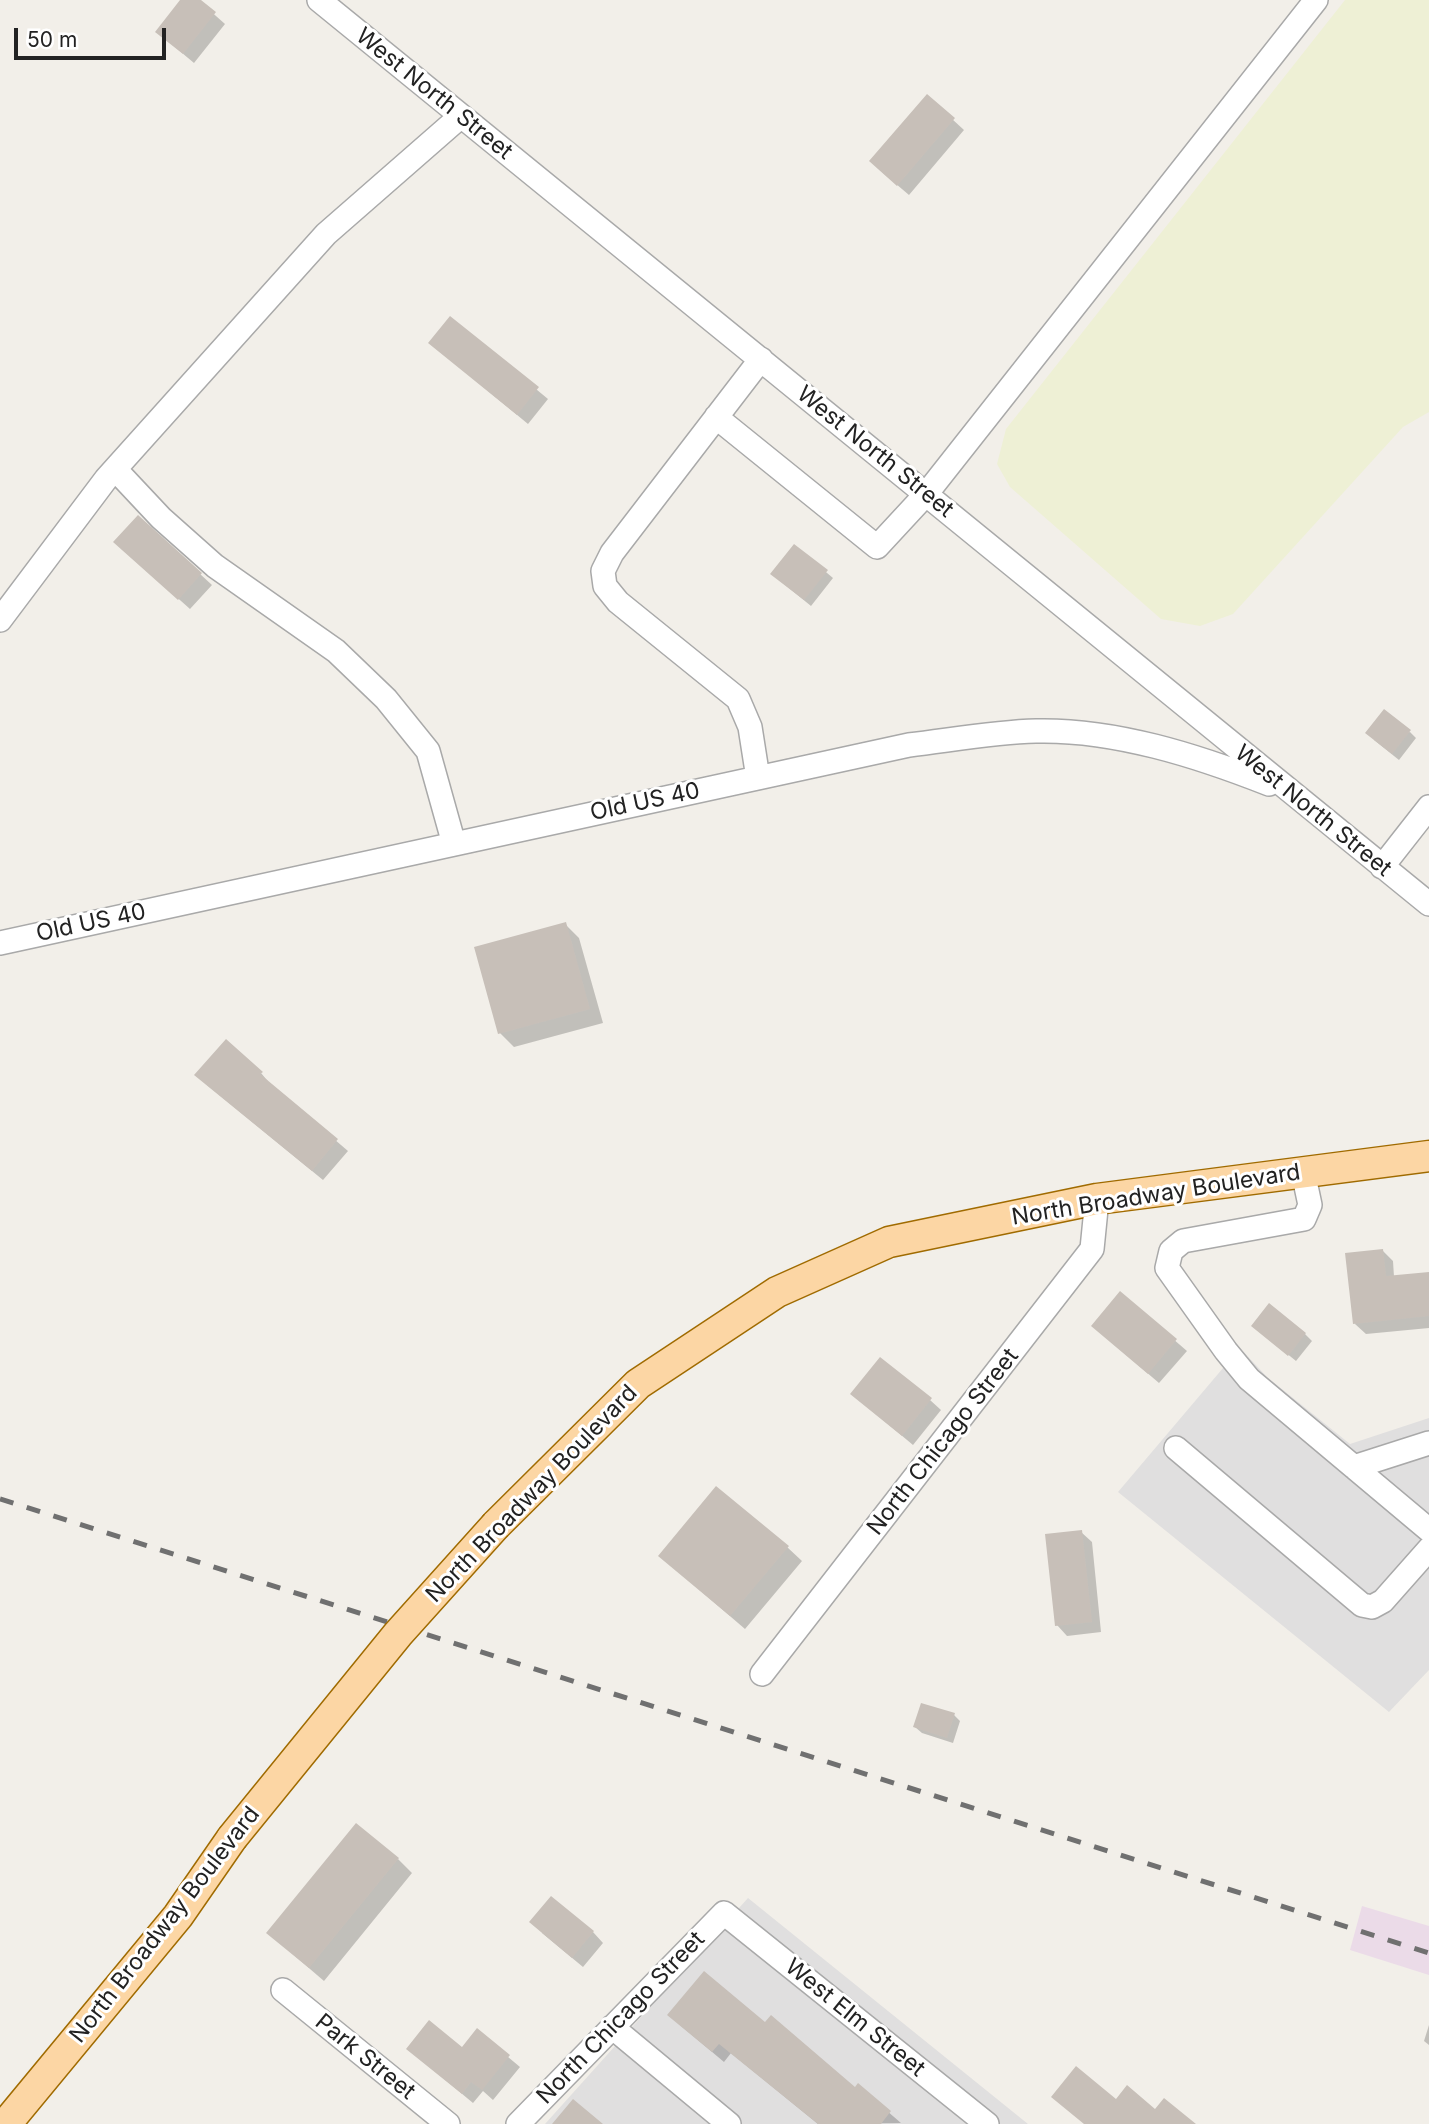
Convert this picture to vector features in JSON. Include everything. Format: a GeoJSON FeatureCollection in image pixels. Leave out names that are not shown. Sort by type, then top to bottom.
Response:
{"type":"FeatureCollection","features":[{"type":"Feature","properties":{"kind":"main road","name":"North Broadway Boulevard"},"geometry":{"type":"LineString","coordinates":[[6,2124],[178,1916],[232,1839],[398,1634],[495,1525],[638,1384],[777,1292],[889,1242],[1097,1199],[1429,1156]]}},
{"type":"Feature","properties":{"kind":"street","name":"West North Street"},"geometry":{"type":"LineString","coordinates":[[320,0],[1429,904]]}},
{"type":"Feature","properties":{"kind":"street"},"geometry":{"type":"LineString","coordinates":[[716,417],[877,547],[927,494],[1316,0]]}},
{"type":"Feature","properties":{"kind":"street"},"geometry":{"type":"LineString","coordinates":[[0,620],[115,469],[326,234],[461,116]]}},
{"type":"Feature","properties":{"kind":"street"},"geometry":{"type":"LineString","coordinates":[[758,778],[751,727],[738,699],[618,602],[605,586],[603,571],[611,553],[761,359]]}},
{"type":"Feature","properties":{"kind":"street"},"geometry":{"type":"LineString","coordinates":[[115,469],[161,518],[215,566],[336,651],[386,699],[428,751],[454,844]]}},
{"type":"Feature","properties":{"kind":"street","name":"Old US 40"},"geometry":{"type":"LineString","coordinates":[[0,943],[909,745],[1037,731],[1135,741],[1222,765],[1289,792]]}},
{"type":"Feature","properties":{"kind":"street"},"geometry":{"type":"LineString","coordinates":[[1382,867],[1429,807]]}},
{"type":"Feature","properties":{"kind":"street"},"geometry":{"type":"LineString","coordinates":[[1303,1172],[1310,1205],[1304,1219],[1182,1241],[1171,1251],[1167,1268],[1226,1352],[1249,1379],[1429,1530]]}},
{"type":"Feature","properties":{"kind":"street","name":"North Chicago Street"},"geometry":{"type":"LineString","coordinates":[[762,1674],[1092,1249],[1097,1199]]}},
{"type":"Feature","properties":{"kind":"street"},"geometry":{"type":"LineString","coordinates":[[1354,1467],[1429,1443]]}},
{"type":"Feature","properties":{"kind":"street"},"geometry":{"type":"LineString","coordinates":[[1176,1448],[1362,1605],[1371,1607],[1383,1601],[1429,1549]]}},
{"type":"Feature","properties":{"kind":"street","name":"North Chicago Street"},"geometry":{"type":"LineString","coordinates":[[518,2124],[724,1913]]}},
{"type":"Feature","properties":{"kind":"street","name":"West Elm Street"},"geometry":{"type":"LineString","coordinates":[[724,1913],[987,2124]]}},
{"type":"Feature","properties":{"kind":"street","name":"Park Street"},"geometry":{"type":"LineString","coordinates":[[283,1990],[448,2124]]}},
{"type":"Feature","properties":{"kind":"street"},"geometry":{"type":"LineString","coordinates":[[612,2027],[729,2124]]}},
{"type":"Feature","properties":{"kind":"shaded area"},"geometry":{"type":"Polygon","coordinates":[[[1240,1348],[1267,1377],[1350,1444],[1429,1418],[1429,1670],[1389,1712],[1118,1492],[1240,1348]]]}},
{"type":"Feature","properties":{"kind":"shaded area"},"geometry":{"type":"Polygon","coordinates":[[[748,1898],[1028,2124],[545,2124],[748,1898]]]}},
{"type":"Feature","properties":{"kind":"shaded area"},"geometry":{"type":"Polygon","coordinates":[[[1362,1906],[1429,1926],[1429,1975],[1350,1950],[1362,1906]]]}},
{"type":"Feature","properties":{"kind":"green space"},"geometry":{"type":"Polygon","coordinates":[[[1345,0],[1429,0],[1429,412],[1403,427],[1233,614],[1200,626],[1161,619],[1010,487],[997,464],[1006,429],[1345,0]]]}},
{"type":"Feature","properties":{"kind":"building"},"geometry":{"type":"Polygon","coordinates":[[[180,0],[201,0],[216,12],[183,54],[155,32],[180,0]]]}},
{"type":"Feature","properties":{"kind":"building"},"geometry":{"type":"Polygon","coordinates":[[[927,94],[955,118],[897,186],[869,161],[927,94]]]}},
{"type":"Feature","properties":{"kind":"building"},"geometry":{"type":"Polygon","coordinates":[[[450,316],[539,387],[517,415],[428,343],[450,316]]]}},
{"type":"Feature","properties":{"kind":"building"},"geometry":{"type":"Polygon","coordinates":[[[138,515],[202,573],[178,600],[113,542],[138,515]]]}},
{"type":"Feature","properties":{"kind":"building"},"geometry":{"type":"Polygon","coordinates":[[[794,544],[828,570],[804,600],[770,574],[794,544]]]}},
{"type":"Feature","properties":{"kind":"building"},"geometry":{"type":"Polygon","coordinates":[[[1384,709],[1411,730],[1392,754],[1365,733],[1384,709]]]}},
{"type":"Feature","properties":{"kind":"building"},"geometry":{"type":"Polygon","coordinates":[[[566,922],[590,1009],[498,1034],[474,947],[566,922]]]}},
{"type":"Feature","properties":{"kind":"building"},"geometry":{"type":"Polygon","coordinates":[[[226,1039],[263,1072],[260,1074],[338,1139],[312,1171],[194,1075],[226,1039]]]}},
{"type":"Feature","properties":{"kind":"building"},"geometry":{"type":"Polygon","coordinates":[[[1383,1249],[1386,1276],[1429,1272],[1429,1316],[1353,1324],[1345,1253],[1383,1249]]]}},
{"type":"Feature","properties":{"kind":"building"},"geometry":{"type":"Polygon","coordinates":[[[1120,1291],[1177,1339],[1148,1374],[1091,1326],[1120,1291]]]}},
{"type":"Feature","properties":{"kind":"building"},"geometry":{"type":"Polygon","coordinates":[[[1269,1303],[1306,1333],[1288,1356],[1251,1326],[1269,1303]]]}},
{"type":"Feature","properties":{"kind":"building"},"geometry":{"type":"Polygon","coordinates":[[[880,1357],[932,1398],[902,1436],[850,1394],[880,1357]]]}},
{"type":"Feature","properties":{"kind":"building"},"geometry":{"type":"Polygon","coordinates":[[[716,1486],[789,1546],[730,1616],[658,1556],[716,1486]]]}},
{"type":"Feature","properties":{"kind":"building"},"geometry":{"type":"Polygon","coordinates":[[[1082,1530],[1092,1622],[1055,1626],[1045,1534],[1082,1530]]]}},
{"type":"Feature","properties":{"kind":"building"},"geometry":{"type":"Polygon","coordinates":[[[921,1703],[955,1713],[947,1738],[913,1727],[921,1703]]]}},
{"type":"Feature","properties":{"kind":"building"},"geometry":{"type":"Polygon","coordinates":[[[356,1823],[399,1858],[309,1968],[266,1933],[356,1823]]]}},
{"type":"Feature","properties":{"kind":"building"},"geometry":{"type":"Polygon","coordinates":[[[551,1896],[594,1931],[572,1958],[529,1922],[551,1896]]]}},
{"type":"Feature","properties":{"kind":"building"},"geometry":{"type":"Polygon","coordinates":[[[704,1971],[765,2022],[771,2015],[855,2087],[858,2083],[891,2111],[881,2124],[818,2124],[719,2044],[712,2052],[667,2015],[704,1971]]]}},
{"type":"Feature","properties":{"kind":"building"},"geometry":{"type":"Polygon","coordinates":[[[429,2020],[462,2047],[477,2028],[510,2055],[482,2090],[471,2082],[462,2094],[406,2049],[429,2020]]]}},
{"type":"Feature","properties":{"kind":"building"},"geometry":{"type":"Polygon","coordinates":[[[1076,2066],[1116,2099],[1127,2085],[1155,2109],[1164,2098],[1196,2124],[1084,2124],[1051,2097],[1076,2066]]]}},
{"type":"Feature","properties":{"kind":"building"},"geometry":{"type":"Polygon","coordinates":[[[573,2099],[603,2124],[552,2124],[573,2099]]]}},
{"type":"Feature","properties":{"kind":"railway"},"geometry":{"type":"LineString","coordinates":[[0,1499],[1429,1953]]}}]}
